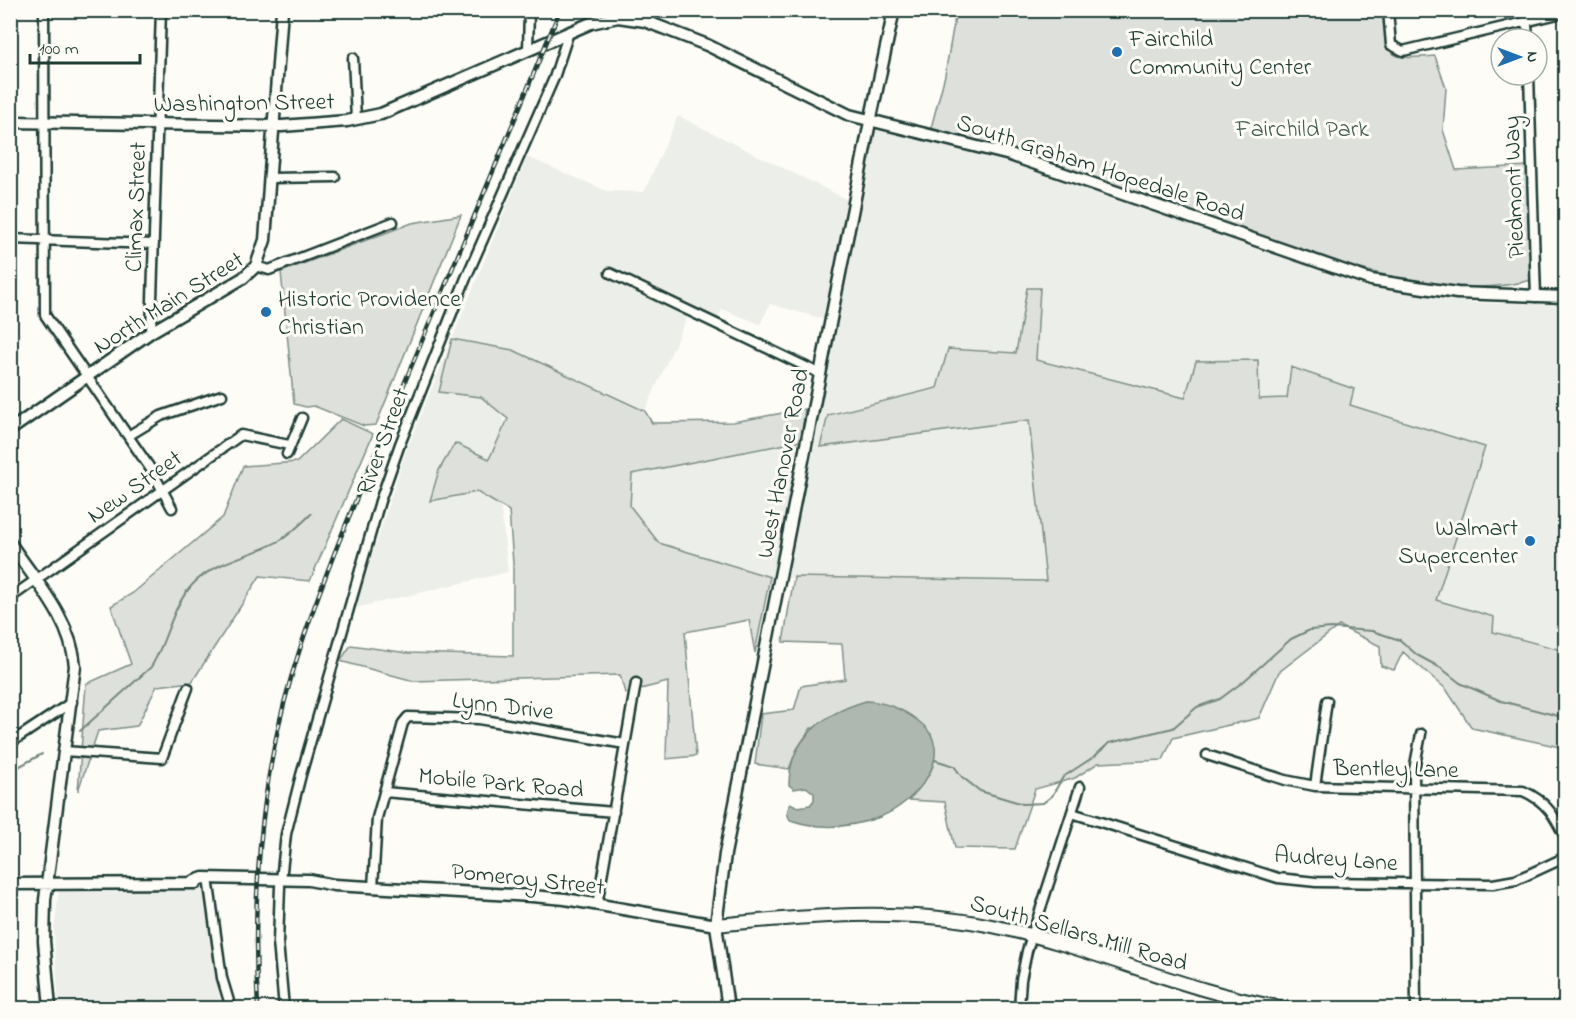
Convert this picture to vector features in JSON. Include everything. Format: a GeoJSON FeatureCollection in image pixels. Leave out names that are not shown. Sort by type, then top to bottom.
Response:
{"type":"FeatureCollection","features":[{"type":"Feature","properties":{"kind":"main road","name":"South Sellars Mill Road"},"geometry":{"type":"LineString","coordinates":[[716,925],[841,916],[913,915],[992,926],[1237,1000],[1284,1008]]}},
{"type":"Feature","properties":{"kind":"street"},"geometry":{"type":"LineString","coordinates":[[44,10],[45,315],[128,436],[172,508]]}},
{"type":"Feature","properties":{"kind":"street","name":"Climax Street"},"geometry":{"type":"LineString","coordinates":[[151,332],[161,10]]}},
{"type":"Feature","properties":{"kind":"street"},"geometry":{"type":"LineString","coordinates":[[256,266],[265,240],[282,10]]}},
{"type":"Feature","properties":{"kind":"street"},"geometry":{"type":"LineString","coordinates":[[528,50],[529,10]]}},
{"type":"Feature","properties":{"kind":"street","name":"West Hanover Road"},"geometry":{"type":"LineString","coordinates":[[728,1008],[716,925],[737,794],[894,10]]}},
{"type":"Feature","properties":{"kind":"street"},"geometry":{"type":"LineString","coordinates":[[1388,10],[1390,42],[1396,49],[1403,51],[1527,22],[1534,17],[1566,12]]}},
{"type":"Feature","properties":{"kind":"street"},"geometry":{"type":"LineString","coordinates":[[1526,10],[1527,27]]}},
{"type":"Feature","properties":{"kind":"street","name":"South Graham Hopedale Road"},"geometry":{"type":"LineString","coordinates":[[569,32],[609,18],[645,21],[707,45],[827,106],[870,122],[1011,155],[1371,280],[1457,293],[1566,297]]}},
{"type":"Feature","properties":{"kind":"street","name":"Washington Street"},"geometry":{"type":"LineString","coordinates":[[10,122],[293,126],[356,119],[381,114],[569,32]]}},
{"type":"Feature","properties":{"kind":"street","name":"River Street"},"geometry":{"type":"LineString","coordinates":[[284,1008],[278,942],[280,883],[286,834],[301,775],[387,482],[473,262],[554,78],[569,32]]}},
{"type":"Feature","properties":{"kind":"street"},"geometry":{"type":"LineString","coordinates":[[353,58],[356,119]]}},
{"type":"Feature","properties":{"kind":"street","name":"Piedmont Way"},"geometry":{"type":"LineString","coordinates":[[1529,87],[1536,297]]}},
{"type":"Feature","properties":{"kind":"street"},"geometry":{"type":"LineString","coordinates":[[271,155],[280,135],[293,126]]}},
{"type":"Feature","properties":{"kind":"street"},"geometry":{"type":"LineString","coordinates":[[270,178],[335,177]]}},
{"type":"Feature","properties":{"kind":"street","name":"North Main Street"},"geometry":{"type":"LineString","coordinates":[[10,430],[151,332],[221,294],[256,266],[269,270],[393,222]]}},
{"type":"Feature","properties":{"kind":"street"},"geometry":{"type":"LineString","coordinates":[[10,239],[153,244]]}},
{"type":"Feature","properties":{"kind":"street"},"geometry":{"type":"LineString","coordinates":[[610,273],[821,374]]}},
{"type":"Feature","properties":{"kind":"street"},"geometry":{"type":"LineString","coordinates":[[128,436],[161,416],[222,396]]}},
{"type":"Feature","properties":{"kind":"street","name":"New Street"},"geometry":{"type":"LineString","coordinates":[[10,598],[241,435],[288,449],[302,418]]}},
{"type":"Feature","properties":{"kind":"street"},"geometry":{"type":"LineString","coordinates":[[10,543],[63,623],[71,640],[75,666],[44,920],[50,1008]]}},
{"type":"Feature","properties":{"kind":"street"},"geometry":{"type":"LineString","coordinates":[[597,905],[636,684]]}},
{"type":"Feature","properties":{"kind":"street"},"geometry":{"type":"LineString","coordinates":[[64,751],[162,758],[188,688]]}},
{"type":"Feature","properties":{"kind":"street"},"geometry":{"type":"LineString","coordinates":[[1315,786],[1327,701]]}},
{"type":"Feature","properties":{"kind":"street"},"geometry":{"type":"LineString","coordinates":[[10,743],[72,702]]}},
{"type":"Feature","properties":{"kind":"street","name":"Lynn Drive"},"geometry":{"type":"LineString","coordinates":[[373,888],[377,818],[403,723],[413,715],[498,722],[625,744]]}},
{"type":"Feature","properties":{"kind":"street"},"geometry":{"type":"LineString","coordinates":[[1416,1008],[1414,788],[1415,754],[1421,734]]}},
{"type":"Feature","properties":{"kind":"street","name":"Bentley Lane"},"geometry":{"type":"LineString","coordinates":[[1207,755],[1285,780],[1315,786],[1523,791],[1542,802],[1553,813],[1566,839]]}},
{"type":"Feature","properties":{"kind":"street"},"geometry":{"type":"LineString","coordinates":[[1019,1008],[1020,980],[1080,787]]}},
{"type":"Feature","properties":{"kind":"street","name":"Mobile Park Road"},"geometry":{"type":"LineString","coordinates":[[384,792],[614,812]]}},
{"type":"Feature","properties":{"kind":"street","name":"Audrey Lane"},"geometry":{"type":"LineString","coordinates":[[1072,813],[1278,878],[1316,882],[1506,882],[1534,874],[1566,857]]}},
{"type":"Feature","properties":{"kind":"street","name":"Pomeroy Street"},"geometry":{"type":"LineString","coordinates":[[192,882],[203,878],[532,896],[716,925]]}},
{"type":"Feature","properties":{"kind":"street","name":"Pomeroy Street"},"geometry":{"type":"LineString","coordinates":[[10,884],[280,883]]}},
{"type":"Feature","properties":{"kind":"street"},"geometry":{"type":"LineString","coordinates":[[209,885],[222,978],[231,1008]]}},
{"type":"Feature","properties":{"kind":"shaded area"},"geometry":{"type":"Polygon","coordinates":[[[678,116],[860,206],[875,129],[1047,171],[1229,238],[1344,276],[1474,303],[1565,304],[1565,651],[1493,632],[1494,617],[1392,587],[1440,435],[1350,405],[1354,389],[1291,368],[1287,398],[1258,399],[1258,361],[1186,398],[1036,360],[1040,289],[1027,288],[1017,353],[948,349],[937,388],[829,415],[821,447],[1029,420],[1046,581],[774,578],[659,543],[641,520],[632,515],[624,477],[722,442],[801,440],[805,409],[824,319],[770,304],[760,324],[722,309],[717,323],[688,315],[645,411],[513,350],[497,475],[508,572],[355,608],[406,451],[527,157],[607,191],[644,192],[678,116]]]}},
{"type":"Feature","properties":{"kind":"shaded area"},"geometry":{"type":"Polygon","coordinates":[[[866,701],[899,709],[917,720],[930,732],[935,746],[934,761],[929,775],[907,800],[894,810],[869,821],[824,826],[790,820],[787,813],[790,803],[798,807],[810,805],[814,800],[814,793],[806,787],[794,789],[789,785],[795,754],[803,741],[824,720],[866,701]]]}},
{"type":"Feature","properties":{"kind":"shaded area"},"geometry":{"type":"Polygon","coordinates":[[[59,889],[204,890],[222,1008],[59,1008],[54,931],[59,889]]]}},
{"type":"Feature","properties":{"kind":"green space","name":"Fairchild Park"},"geometry":{"type":"Polygon","coordinates":[[[956,11],[1385,11],[1387,39],[1393,53],[1407,57],[1435,56],[1446,88],[1443,130],[1456,170],[1528,166],[1531,280],[1482,287],[1430,284],[1330,261],[1028,156],[931,128],[945,75],[956,11]]]}},
{"type":"Feature","properties":{"kind":"green space"},"geometry":{"type":"Polygon","coordinates":[[[461,215],[376,425],[364,426],[314,406],[294,404],[281,272],[412,223],[461,215]]]}},
{"type":"Feature","properties":{"kind":"green space"},"geometry":{"type":"Polygon","coordinates":[[[1027,288],[1040,288],[1036,360],[1185,398],[1196,361],[1258,360],[1259,399],[1287,398],[1291,367],[1354,389],[1350,405],[1485,447],[1436,600],[1494,617],[1493,632],[1565,651],[1565,748],[1472,728],[1446,689],[1403,652],[1394,670],[1381,666],[1380,646],[1339,626],[1279,672],[1259,718],[1173,738],[1163,760],[1098,763],[1075,778],[1035,789],[1015,849],[955,848],[945,802],[909,800],[927,777],[934,763],[935,754],[931,734],[811,728],[797,749],[789,769],[755,764],[761,714],[794,710],[801,686],[845,679],[842,644],[783,642],[794,577],[1046,581],[1029,420],[820,447],[828,415],[937,388],[948,349],[1016,353],[1027,288]]]}},
{"type":"Feature","properties":{"kind":"green space"},"geometry":{"type":"Polygon","coordinates":[[[452,339],[513,350],[645,411],[652,423],[733,422],[805,409],[801,441],[632,474],[630,506],[659,543],[770,577],[755,653],[749,620],[685,632],[696,756],[666,759],[668,682],[625,693],[620,675],[414,681],[340,661],[351,645],[408,653],[513,656],[513,563],[509,511],[477,492],[430,501],[439,470],[455,443],[489,459],[508,419],[481,397],[439,392],[452,339]]]}},
{"type":"Feature","properties":{"kind":"green space"},"geometry":{"type":"Polygon","coordinates":[[[341,419],[373,434],[310,581],[260,576],[192,682],[157,686],[137,726],[98,731],[78,791],[86,684],[131,664],[111,606],[133,593],[223,517],[243,466],[297,462],[341,419]]]}},
{"type":"Feature","properties":{"kind":"waterway"},"geometry":{"type":"LineString","coordinates":[[80,731],[151,667],[175,612],[196,581],[226,563],[279,541],[311,514]]}},
{"type":"Feature","properties":{"kind":"waterway"},"geometry":{"type":"LineString","coordinates":[[935,760],[954,766],[962,777],[980,791],[1023,804],[1043,803],[1052,796],[1063,777],[1095,756],[1109,743],[1173,728],[1197,707],[1220,699],[1244,681],[1291,639],[1310,630],[1331,628],[1372,631],[1400,640],[1417,655],[1441,668],[1460,683],[1501,701],[1566,718]]}},
{"type":"Feature","properties":{"kind":"waterway"},"geometry":{"type":"LineString","coordinates":[[10,779],[20,766],[42,754]]}},
{"type":"Feature","properties":{"kind":"railway"},"geometry":{"type":"LineString","coordinates":[[258,1008],[256,925],[265,800],[280,718],[291,678],[303,639],[346,524],[560,10]]}},
{"type":"Feature","properties":{"kind":"place","name":"Fairchild Community Center"},"geometry":{"type":"Point","coordinates":[1117,52]}},
{"type":"Feature","properties":{"kind":"place","name":"Historic Providence Christian"},"geometry":{"type":"Point","coordinates":[266,312]}},
{"type":"Feature","properties":{"kind":"place","name":"Walmart Supercenter"},"geometry":{"type":"Point","coordinates":[1530,541]}}]}
